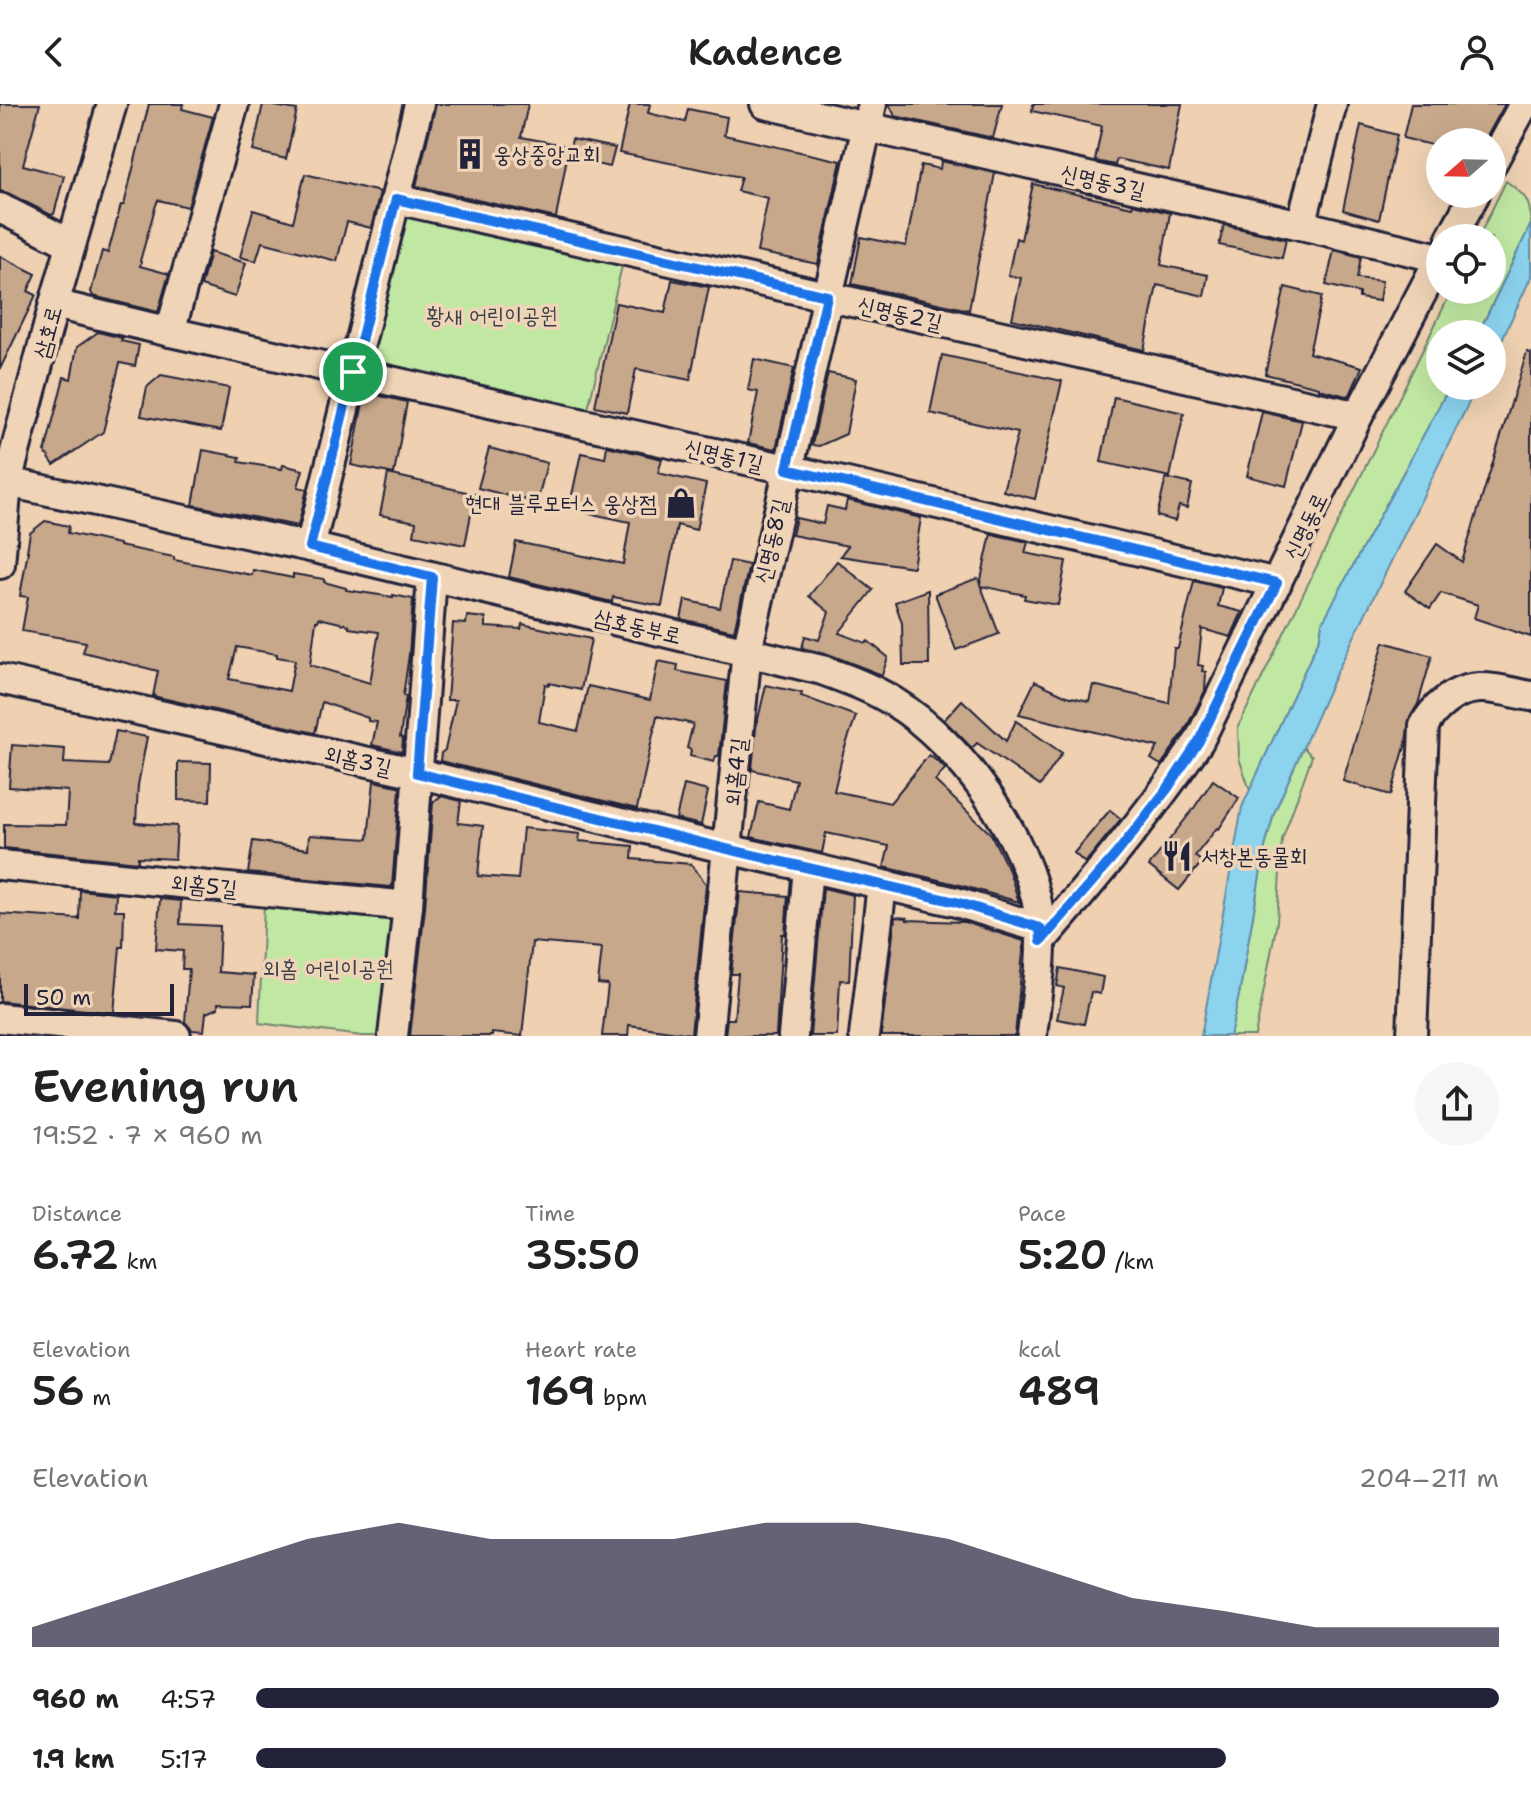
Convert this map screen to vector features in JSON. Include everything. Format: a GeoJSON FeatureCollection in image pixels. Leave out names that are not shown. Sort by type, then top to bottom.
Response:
{"type":"FeatureCollection","features":[{"type":"Feature","properties":{"kind":"street","name":"삼호로"},"geometry":{"type":"LineString","coordinates":[[0,564],[4,480],[112,104]]}},
{"type":"Feature","properties":{"kind":"street"},"geometry":{"type":"LineString","coordinates":[[170,332],[234,104]]}},
{"type":"Feature","properties":{"kind":"street"},"geometry":{"type":"LineString","coordinates":[[310,547],[419,104]]}},
{"type":"Feature","properties":{"kind":"street","name":"신명동3길"},"geometry":{"type":"LineString","coordinates":[[765,104],[870,116],[1426,255]]}},
{"type":"Feature","properties":{"kind":"street"},"geometry":{"type":"LineString","coordinates":[[1301,225],[1332,104]]}},
{"type":"Feature","properties":{"kind":"street"},"geometry":{"type":"LineString","coordinates":[[1506,137],[1524,104]]}},
{"type":"Feature","properties":{"kind":"street","name":"신명동8길"},"geometry":{"type":"LineString","coordinates":[[747,651],[870,116]]}},
{"type":"Feature","properties":{"kind":"street","name":"신명동2길"},"geometry":{"type":"LineString","coordinates":[[396,199],[1358,416]]}},
{"type":"Feature","properties":{"kind":"street"},"geometry":{"type":"LineString","coordinates":[[0,208],[71,244]]}},
{"type":"Feature","properties":{"kind":"street","name":"신명동로"},"geometry":{"type":"LineString","coordinates":[[1041,935],[1117,853],[1168,788],[1199,741],[1358,416],[1426,285]]}},
{"type":"Feature","properties":{"kind":"street","name":"신명동1길"},"geometry":{"type":"LineString","coordinates":[[54,304],[1277,583]]}},
{"type":"Feature","properties":{"kind":"street","name":"삼호동부로"},"geometry":{"type":"LineString","coordinates":[[4,480],[310,547],[747,651],[822,670],[861,684],[896,702],[928,727],[975,777],[1019,850],[1033,885],[1041,935],[1032,1036]]}},
{"type":"Feature","properties":{"kind":"street"},"geometry":{"type":"LineString","coordinates":[[393,1036],[408,906],[432,577]]}},
{"type":"Feature","properties":{"kind":"street","name":"외홈4길"},"geometry":{"type":"LineString","coordinates":[[708,1036],[747,651]]}},
{"type":"Feature","properties":{"kind":"street","name":"외홈3길"},"geometry":{"type":"LineString","coordinates":[[0,679],[417,773],[956,902],[1041,935]]}},
{"type":"Feature","properties":{"kind":"street"},"geometry":{"type":"LineString","coordinates":[[1412,1036],[1424,726],[1428,716],[1439,706],[1467,689],[1481,687],[1531,696]]}},
{"type":"Feature","properties":{"kind":"street","name":"외홈5길"},"geometry":{"type":"LineString","coordinates":[[0,865],[408,906]]}},
{"type":"Feature","properties":{"kind":"street"},"geometry":{"type":"LineString","coordinates":[[793,1036],[808,867]]}},
{"type":"Feature","properties":{"kind":"street"},"geometry":{"type":"LineString","coordinates":[[864,1036],[882,885]]}},
{"type":"Feature","properties":{"kind":"street"},"geometry":{"type":"LineString","coordinates":[[1036,897],[1054,902],[1074,902]]}},
{"type":"Feature","properties":{"kind":"street"},"geometry":{"type":"LineString","coordinates":[[0,1018],[176,1036]]}},
{"type":"Feature","properties":{"kind":"green space"},"geometry":{"type":"Polygon","coordinates":[[[1506,181],[1526,199],[1531,224],[1506,276],[1506,224],[1485,224],[1493,208],[1506,208],[1506,181]]]}},
{"type":"Feature","properties":{"kind":"green space","name":"황새 어린이공원"},"geometry":{"type":"Polygon","coordinates":[[[399,212],[622,266],[586,417],[363,364],[399,212]]]}},
{"type":"Feature","properties":{"kind":"green space"},"geometry":{"type":"Polygon","coordinates":[[[1445,304],[1492,304],[1485,320],[1437,320],[1445,304]]]}},
{"type":"Feature","properties":{"kind":"green space"},"geometry":{"type":"Polygon","coordinates":[[[1426,343],[1426,400],[1442,400],[1322,623],[1320,637],[1250,790],[1239,758],[1238,727],[1426,343]]]}},
{"type":"Feature","properties":{"kind":"green space"},"geometry":{"type":"Polygon","coordinates":[[[1303,747],[1312,756],[1282,840],[1277,922],[1255,1036],[1230,1036],[1265,847],[1274,813],[1303,747]]]}},
{"type":"Feature","properties":{"kind":"green space","name":"외홈 어린이공원"},"geometry":{"type":"Polygon","coordinates":[[[264,903],[377,908],[394,924],[381,1036],[259,1023],[264,903]]]}},
{"type":"Feature","properties":{"kind":"water"},"geometry":{"type":"Polygon","coordinates":[[[1531,224],[1531,277],[1506,331],[1506,320],[1485,320],[1492,304],[1506,304],[1506,276],[1531,224]]]}},
{"type":"Feature","properties":{"kind":"water"},"geometry":{"type":"Polygon","coordinates":[[[1442,400],[1470,400],[1332,682],[1274,813],[1230,1036],[1201,1036],[1242,807],[1320,637],[1322,623],[1442,400]]]}},
{"type":"Feature","properties":{"kind":"building"},"geometry":{"type":"Polygon","coordinates":[[[0,104],[40,104],[23,165],[64,176],[54,214],[0,191],[0,104]]]}},
{"type":"Feature","properties":{"kind":"building"},"geometry":{"type":"Polygon","coordinates":[[[149,104],[183,104],[182,109],[213,117],[188,207],[158,200],[140,261],[140,266],[169,274],[158,312],[93,296],[91,292],[102,251],[108,253],[121,205],[124,205],[149,104]]]}},
{"type":"Feature","properties":{"kind":"building"},"geometry":{"type":"Polygon","coordinates":[[[263,104],[297,110],[286,159],[253,151],[263,104]]]}},
{"type":"Feature","properties":{"kind":"building","name":"웅상중앙교회"},"geometry":{"type":"Polygon","coordinates":[[[436,104],[528,104],[521,137],[569,146],[556,218],[416,186],[436,104]]]}},
{"type":"Feature","properties":{"kind":"building"},"geometry":{"type":"Polygon","coordinates":[[[630,104],[650,104],[648,113],[685,122],[688,109],[727,117],[724,135],[841,161],[818,264],[757,252],[768,198],[737,191],[741,177],[619,153],[630,104]]]}},
{"type":"Feature","properties":{"kind":"building"},"geometry":{"type":"Polygon","coordinates":[[[889,104],[1002,104],[993,138],[895,116],[889,104]]]}},
{"type":"Feature","properties":{"kind":"building"},"geometry":{"type":"Polygon","coordinates":[[[1033,104],[1182,104],[1169,170],[1117,159],[1115,165],[1095,161],[1102,126],[1032,111],[1033,104]]]}},
{"type":"Feature","properties":{"kind":"building"},"geometry":{"type":"Polygon","coordinates":[[[1411,104],[1505,104],[1492,128],[1426,128],[1426,144],[1403,138],[1411,104]]]}},
{"type":"Feature","properties":{"kind":"building"},"geometry":{"type":"Polygon","coordinates":[[[1361,125],[1397,135],[1379,220],[1343,210],[1361,125]]]}},
{"type":"Feature","properties":{"kind":"building"},"geometry":{"type":"Polygon","coordinates":[[[572,139],[615,148],[610,167],[568,158],[572,139]]]}},
{"type":"Feature","properties":{"kind":"building"},"geometry":{"type":"Polygon","coordinates":[[[941,161],[995,173],[969,310],[852,284],[861,237],[906,246],[921,165],[940,169],[941,161]]]}},
{"type":"Feature","properties":{"kind":"building"},"geometry":{"type":"Polygon","coordinates":[[[305,174],[380,192],[371,228],[347,222],[337,261],[262,242],[256,261],[240,257],[253,210],[293,222],[305,174]]]}},
{"type":"Feature","properties":{"kind":"building"},"geometry":{"type":"Polygon","coordinates":[[[1033,184],[1170,213],[1161,265],[1208,275],[1204,296],[1157,285],[1144,350],[1012,319],[1021,278],[1008,275],[1016,238],[1021,240],[1033,184]]]}},
{"type":"Feature","properties":{"kind":"building"},"geometry":{"type":"Polygon","coordinates":[[[1224,225],[1286,239],[1282,258],[1219,245],[1224,225]]]}},
{"type":"Feature","properties":{"kind":"building"},"geometry":{"type":"Polygon","coordinates":[[[1334,250],[1361,257],[1357,278],[1382,281],[1379,301],[1359,298],[1359,293],[1326,285],[1334,250]]]}},
{"type":"Feature","properties":{"kind":"building"},"geometry":{"type":"Polygon","coordinates":[[[210,252],[246,263],[235,297],[201,286],[210,252]]]}},
{"type":"Feature","properties":{"kind":"building"},"geometry":{"type":"Polygon","coordinates":[[[0,256],[36,274],[28,291],[36,295],[0,369],[0,256]]]}},
{"type":"Feature","properties":{"kind":"building"},"geometry":{"type":"Polygon","coordinates":[[[672,280],[709,287],[690,380],[636,369],[627,413],[595,406],[616,303],[665,313],[672,280]]]}},
{"type":"Feature","properties":{"kind":"building"},"geometry":{"type":"Polygon","coordinates":[[[1285,287],[1322,296],[1309,353],[1362,367],[1350,395],[1265,374],[1285,287]]]}},
{"type":"Feature","properties":{"kind":"building"},"geometry":{"type":"Polygon","coordinates":[[[98,332],[139,345],[135,366],[120,363],[103,432],[54,465],[45,452],[64,377],[71,379],[77,347],[98,332]]]}},
{"type":"Feature","properties":{"kind":"building"},"geometry":{"type":"Polygon","coordinates":[[[1527,352],[1531,353],[1531,637],[1474,618],[1478,605],[1441,593],[1430,609],[1405,591],[1437,544],[1462,562],[1527,352]]]}},
{"type":"Feature","properties":{"kind":"building"},"geometry":{"type":"Polygon","coordinates":[[[942,355],[1062,381],[1035,499],[1003,491],[1018,433],[930,413],[942,355]]]}},
{"type":"Feature","properties":{"kind":"building"},"geometry":{"type":"Polygon","coordinates":[[[754,359],[794,368],[776,449],[748,443],[758,392],[748,390],[754,359]]]}},
{"type":"Feature","properties":{"kind":"building"},"geometry":{"type":"Polygon","coordinates":[[[828,373],[856,379],[846,434],[819,446],[812,445],[828,373]]]}},
{"type":"Feature","properties":{"kind":"building"},"geometry":{"type":"Polygon","coordinates":[[[161,375],[229,388],[221,431],[141,416],[147,387],[161,375]]]}},
{"type":"Feature","properties":{"kind":"building"},"geometry":{"type":"Polygon","coordinates":[[[372,394],[407,402],[394,474],[351,465],[364,397],[372,394]]]}},
{"type":"Feature","properties":{"kind":"building"},"geometry":{"type":"Polygon","coordinates":[[[1114,397],[1184,413],[1170,477],[1101,462],[1114,397]]]}},
{"type":"Feature","properties":{"kind":"building"},"geometry":{"type":"Polygon","coordinates":[[[1262,412],[1302,421],[1286,486],[1247,476],[1262,412]]]}},
{"type":"Feature","properties":{"kind":"building"},"geometry":{"type":"Polygon","coordinates":[[[607,446],[662,459],[658,473],[706,484],[696,530],[677,525],[662,606],[613,597],[612,602],[509,577],[516,542],[623,564],[630,522],[569,509],[581,453],[605,458],[607,446]]]}},
{"type":"Feature","properties":{"kind":"building"},"geometry":{"type":"Polygon","coordinates":[[[489,448],[547,463],[537,503],[478,488],[489,448]]]}},
{"type":"Feature","properties":{"kind":"building"},"geometry":{"type":"Polygon","coordinates":[[[203,450],[240,457],[239,462],[282,469],[283,465],[303,470],[298,487],[307,489],[298,526],[193,505],[203,450]]]}},
{"type":"Feature","properties":{"kind":"building"},"geometry":{"type":"Polygon","coordinates":[[[388,474],[475,494],[465,545],[414,535],[416,522],[380,515],[388,474]]]}},
{"type":"Feature","properties":{"kind":"building"},"geometry":{"type":"Polygon","coordinates":[[[1166,478],[1192,484],[1187,508],[1179,506],[1175,521],[1157,516],[1166,478]]]}},
{"type":"Feature","properties":{"kind":"building"},"geometry":{"type":"Polygon","coordinates":[[[847,500],[921,518],[913,567],[840,556],[848,546],[792,535],[796,518],[823,524],[827,506],[845,510],[847,500]]]}},
{"type":"Feature","properties":{"kind":"building"},"geometry":{"type":"Polygon","coordinates":[[[45,521],[69,526],[68,533],[174,557],[174,560],[252,575],[253,570],[293,578],[293,574],[324,579],[324,582],[346,590],[413,599],[400,737],[403,738],[402,752],[372,745],[377,722],[322,702],[315,733],[153,696],[158,671],[83,652],[86,642],[22,631],[28,597],[20,596],[30,533],[45,521]],[[319,618],[310,665],[370,683],[379,632],[349,628],[349,625],[319,618]],[[237,647],[229,679],[289,691],[295,660],[237,647]]]}},
{"type":"Feature","properties":{"kind":"building"},"geometry":{"type":"Polygon","coordinates":[[[991,534],[1028,542],[1025,553],[1066,561],[1058,605],[981,586],[999,634],[956,650],[935,594],[978,578],[980,584],[991,534]]]}},
{"type":"Feature","properties":{"kind":"building"},"geometry":{"type":"Polygon","coordinates":[[[730,561],[749,565],[734,631],[681,619],[685,600],[720,608],[730,561]]]}},
{"type":"Feature","properties":{"kind":"building"},"geometry":{"type":"Polygon","coordinates":[[[837,561],[873,590],[839,633],[866,643],[868,641],[888,657],[882,675],[828,654],[802,648],[805,636],[819,640],[829,612],[809,596],[837,561]]]}},
{"type":"Feature","properties":{"kind":"building"},"geometry":{"type":"Polygon","coordinates":[[[1194,581],[1222,588],[1218,606],[1242,612],[1231,637],[1202,629],[1198,665],[1203,666],[1202,671],[1206,672],[1205,691],[1184,732],[1161,765],[1151,759],[1158,747],[1019,714],[1035,681],[1067,696],[1089,701],[1093,685],[1169,703],[1174,648],[1178,648],[1194,581]]]}},
{"type":"Feature","properties":{"kind":"building"},"geometry":{"type":"Polygon","coordinates":[[[928,590],[929,665],[903,665],[902,623],[895,602],[928,590]]]}},
{"type":"Feature","properties":{"kind":"building"},"geometry":{"type":"Polygon","coordinates":[[[467,616],[486,618],[486,627],[521,629],[522,624],[591,639],[581,690],[545,684],[539,722],[578,731],[588,686],[650,700],[658,661],[678,665],[677,671],[727,681],[719,756],[714,762],[690,756],[691,750],[687,748],[693,724],[657,716],[637,809],[440,761],[456,700],[447,700],[453,623],[466,624],[467,616]]]}},
{"type":"Feature","properties":{"kind":"building"},"geometry":{"type":"Polygon","coordinates":[[[1384,642],[1432,656],[1418,704],[1409,719],[1406,743],[1391,795],[1343,781],[1384,642]]]}},
{"type":"Feature","properties":{"kind":"building"},"geometry":{"type":"Polygon","coordinates":[[[766,685],[802,693],[801,696],[856,716],[834,791],[890,803],[929,755],[943,766],[945,769],[935,781],[991,834],[1009,871],[1019,902],[884,867],[889,846],[826,833],[822,853],[751,837],[759,802],[789,809],[796,780],[752,770],[756,728],[766,685]]]}},
{"type":"Feature","properties":{"kind":"building"},"geometry":{"type":"Polygon","coordinates":[[[962,700],[1006,741],[1016,721],[1062,753],[1040,786],[977,743],[972,748],[944,720],[962,700]]]}},
{"type":"Feature","properties":{"kind":"building"},"geometry":{"type":"Polygon","coordinates":[[[116,731],[147,737],[138,785],[136,823],[177,826],[175,859],[138,857],[138,862],[4,848],[4,824],[66,825],[68,791],[9,787],[12,745],[65,749],[64,763],[109,765],[116,731]]]}},
{"type":"Feature","properties":{"kind":"building"},"geometry":{"type":"Polygon","coordinates":[[[178,762],[211,763],[210,801],[178,800],[178,762]]]}},
{"type":"Feature","properties":{"kind":"building"},"geometry":{"type":"Polygon","coordinates":[[[1213,780],[1239,798],[1219,829],[1195,856],[1202,862],[1179,890],[1149,866],[1213,780]]]}},
{"type":"Feature","properties":{"kind":"building"},"geometry":{"type":"Polygon","coordinates":[[[374,781],[400,789],[392,886],[248,873],[253,841],[308,849],[309,835],[368,839],[374,781]]]}},
{"type":"Feature","properties":{"kind":"building"},"geometry":{"type":"Polygon","coordinates":[[[684,785],[708,791],[701,825],[676,819],[684,785]]]}},
{"type":"Feature","properties":{"kind":"building"},"geometry":{"type":"Polygon","coordinates":[[[441,796],[461,801],[458,823],[483,826],[478,876],[518,879],[523,828],[580,834],[579,841],[633,846],[632,859],[691,864],[706,884],[691,1034],[629,1025],[628,1036],[602,1036],[608,985],[598,984],[602,948],[532,942],[522,1036],[492,1033],[492,1036],[410,1036],[425,908],[433,802],[441,796]]]}},
{"type":"Feature","properties":{"kind":"building"},"geometry":{"type":"Polygon","coordinates":[[[1110,810],[1121,819],[1085,863],[1074,853],[1110,810]]]}},
{"type":"Feature","properties":{"kind":"building"},"geometry":{"type":"Polygon","coordinates":[[[823,888],[853,895],[849,981],[840,980],[837,1036],[810,1036],[823,888]]]}},
{"type":"Feature","properties":{"kind":"building"},"geometry":{"type":"Polygon","coordinates":[[[80,890],[116,894],[115,910],[124,910],[123,947],[120,947],[114,1013],[0,1001],[0,914],[79,919],[80,890]]]}},
{"type":"Feature","properties":{"kind":"building"},"geometry":{"type":"Polygon","coordinates":[[[740,892],[788,896],[785,934],[782,934],[776,1036],[725,1036],[727,1019],[734,1019],[738,974],[731,974],[740,892]]]}},
{"type":"Feature","properties":{"kind":"building"},"geometry":{"type":"Polygon","coordinates":[[[160,899],[181,901],[180,924],[220,926],[218,972],[254,975],[252,1004],[218,1003],[218,1008],[206,1013],[204,1031],[192,1030],[185,1022],[189,969],[182,969],[183,951],[156,949],[160,899]]]}},
{"type":"Feature","properties":{"kind":"building"},"geometry":{"type":"Polygon","coordinates":[[[895,917],[964,922],[1024,941],[1015,1036],[881,1036],[895,917]]]}},
{"type":"Feature","properties":{"kind":"building"},"geometry":{"type":"Polygon","coordinates":[[[1060,968],[1103,977],[1100,994],[1091,992],[1084,1024],[1057,1019],[1064,988],[1057,986],[1060,968]]]}},
{"type":"Feature","properties":{"kind":"place","name":"웅상중앙교회"},"geometry":{"type":"Point","coordinates":[470,154]}},
{"type":"Feature","properties":{"kind":"place","name":"현대 블루모터스 웅상점"},"geometry":{"type":"Point","coordinates":[681,503]}},
{"type":"Feature","properties":{"kind":"place","name":"서창본동물회"},"geometry":{"type":"Point","coordinates":[1177,856]}},
{"type":"Feature","properties":{"kind":"route"},"geometry":{"type":"LineString","coordinates":[[396,199],[827,296],[787,469],[1277,583],[1199,741],[1168,788],[1117,853],[1041,941],[1040,928],[956,902],[417,773],[432,577],[310,547],[353,372],[396,199]]}}]}
